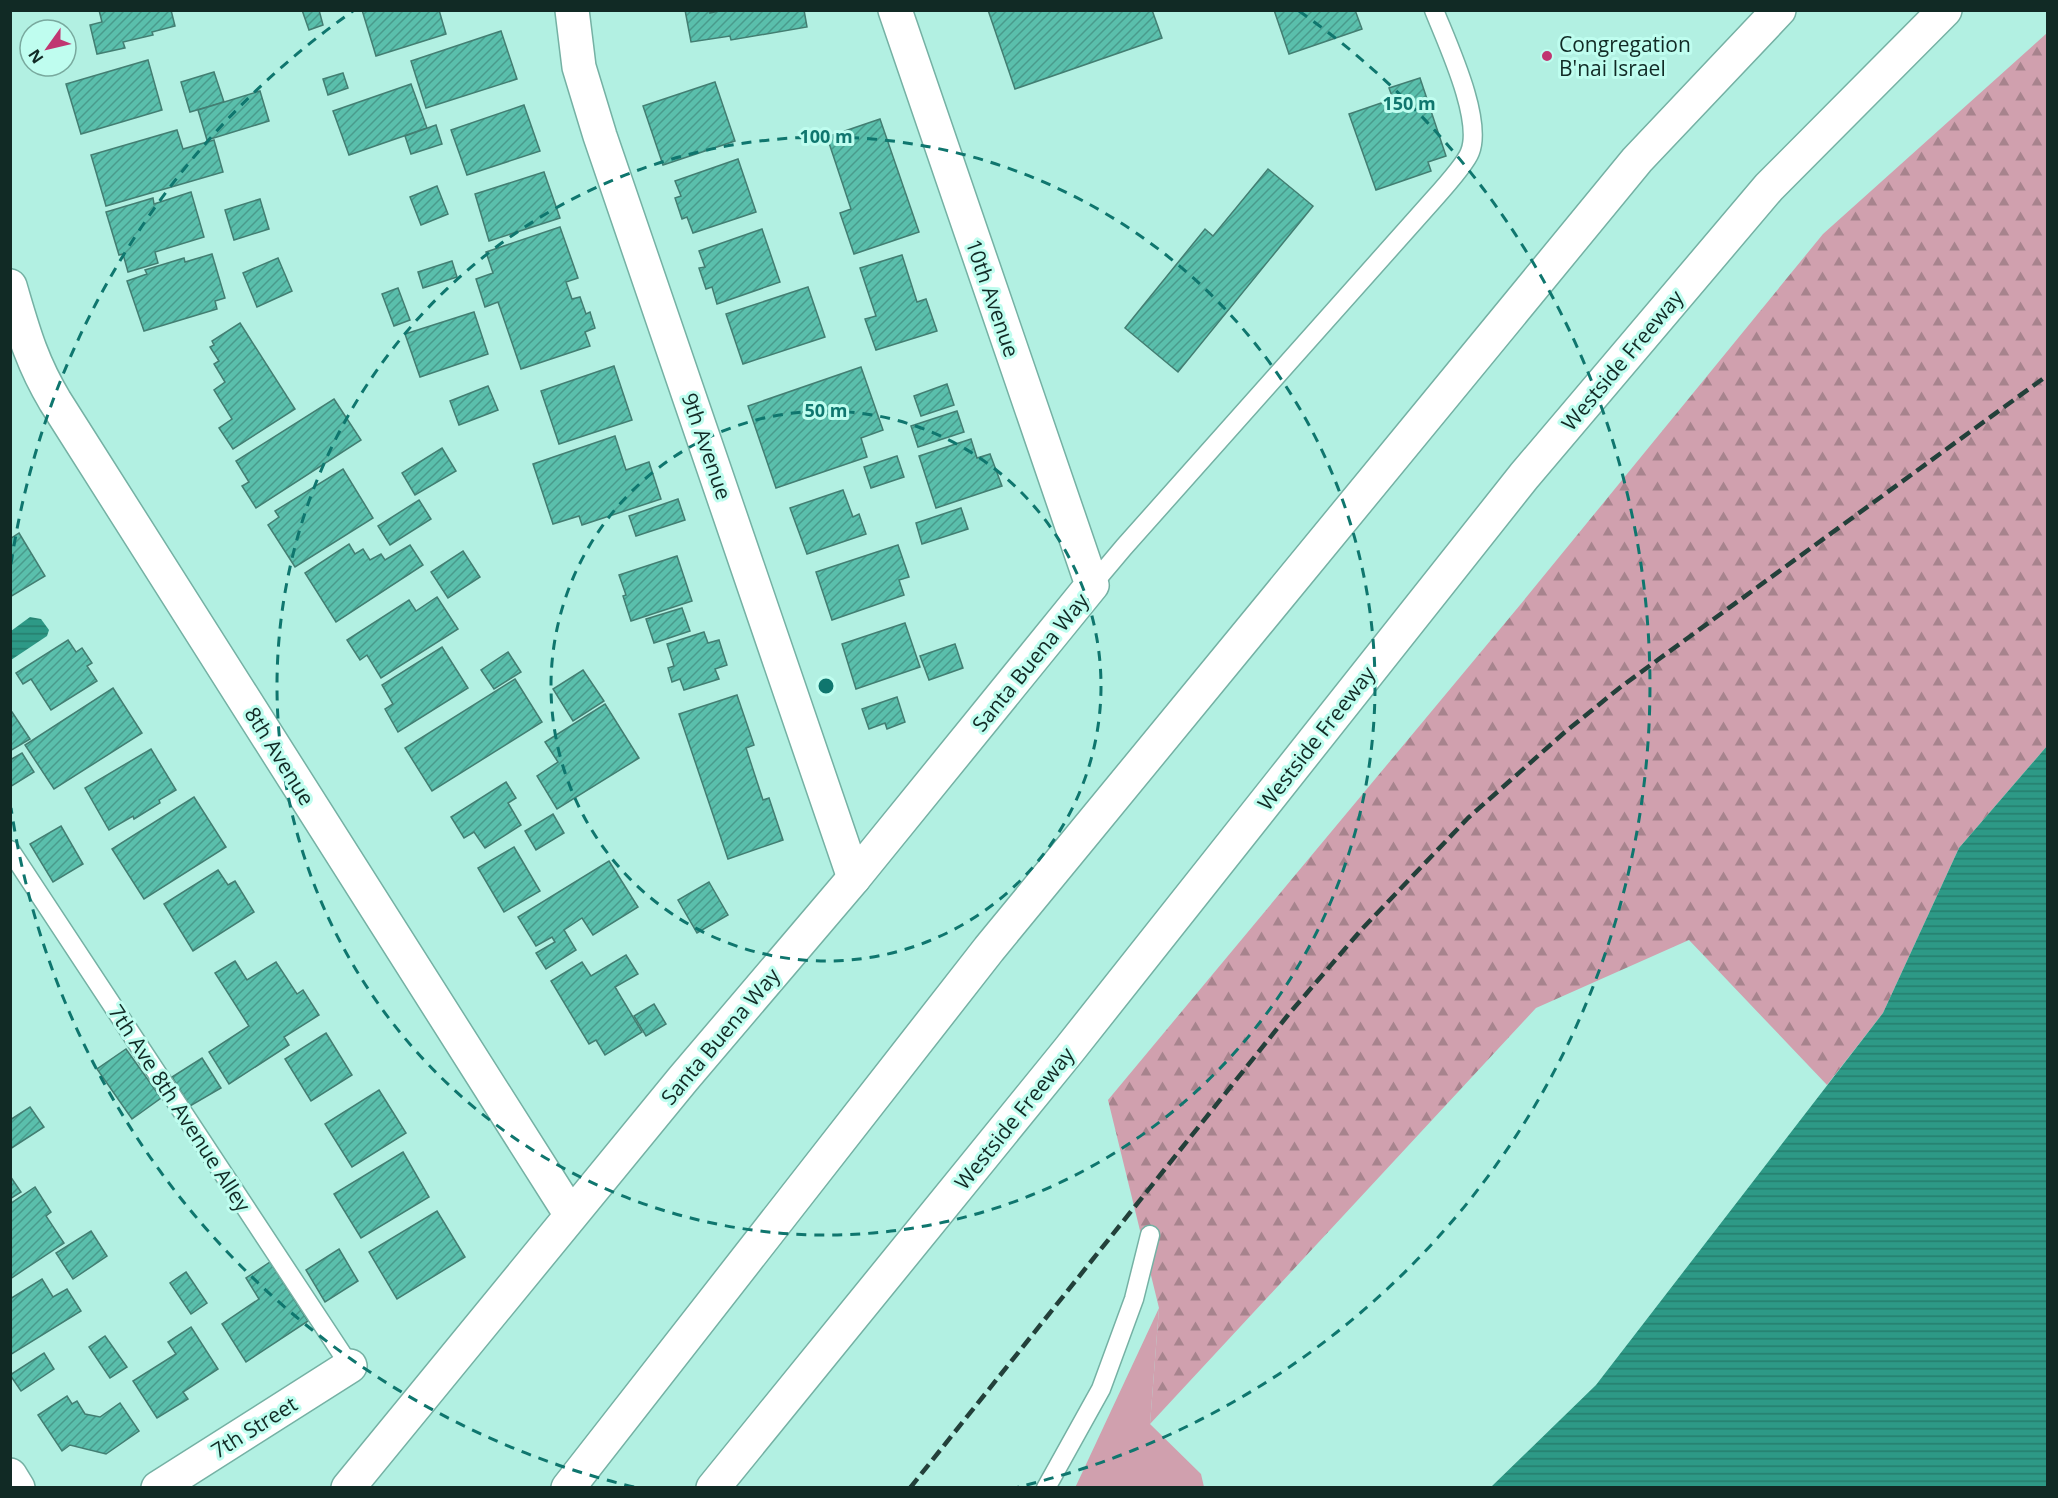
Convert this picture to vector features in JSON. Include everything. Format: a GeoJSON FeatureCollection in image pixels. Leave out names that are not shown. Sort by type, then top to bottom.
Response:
{"type":"FeatureCollection","features":[{"type":"Feature","properties":{"kind":"main road","name":"9th Avenue"},"geometry":{"type":"LineString","coordinates":[[572,10],[579,67],[600,136],[854,878]]}},
{"type":"Feature","properties":{"kind":"main road","name":"10th Avenue"},"geometry":{"type":"LineString","coordinates":[[895,10],[1092,585]]}},
{"type":"Feature","properties":{"kind":"main road"},"geometry":{"type":"LineString","coordinates":[[568,1488],[989,949],[1637,160],[1779,10]]}},
{"type":"Feature","properties":{"kind":"main road","name":"Westside Freeway"},"geometry":{"type":"LineString","coordinates":[[713,1488],[1069,1050],[1524,476],[1769,188],[1945,10]]}},
{"type":"Feature","properties":{"kind":"main road","name":"8th Avenue"},"geometry":{"type":"LineString","coordinates":[[10,286],[29,351],[39,375],[572,1215]]}},
{"type":"Feature","properties":{"kind":"main road","name":"Santa Buena Way"},"geometry":{"type":"LineString","coordinates":[[348,1488],[683,1079],[854,878],[1092,585]]}},
{"type":"Feature","properties":{"kind":"main road","name":"7th Street"},"geometry":{"type":"LineString","coordinates":[[158,1488],[350,1366]]}},
{"type":"Feature","properties":{"kind":"main road"},"geometry":{"type":"LineString","coordinates":[[10,1475],[18,1488]]}},
{"type":"Feature","properties":{"kind":"lane"},"geometry":{"type":"LineString","coordinates":[[1092,585],[1433,200],[1470,153],[1473,130],[1460,75],[1434,10]]}},
{"type":"Feature","properties":{"kind":"lane","name":"7th Ave 8th Avenue Alley"},"geometry":{"type":"LineString","coordinates":[[10,850],[350,1366]]}},
{"type":"Feature","properties":{"kind":"lane"},"geometry":{"type":"LineString","coordinates":[[1046,1488],[1101,1389],[1134,1299],[1150,1235]]}},
{"type":"Feature","properties":{"kind":"green space"},"geometry":{"type":"Polygon","coordinates":[[[2047,33],[2047,746],[1959,848],[1883,1013],[1827,1085],[1689,940],[1536,1008],[1150,1424],[1159,1308],[1108,1100],[1520,605],[1823,234],[2047,33]]]}},
{"type":"Feature","properties":{"kind":"green space"},"geometry":{"type":"Polygon","coordinates":[[[1159,1308],[1150,1424],[1201,1474],[1204,1487],[1075,1488],[1159,1308]]]}},
{"type":"Feature","properties":{"kind":"shaded area"},"geometry":{"type":"Polygon","coordinates":[[[30,617],[41,619],[49,630],[47,636],[11,660],[11,631],[30,617]]]}},
{"type":"Feature","properties":{"kind":"shaded area"},"geometry":{"type":"Polygon","coordinates":[[[2047,746],[2047,1487],[1491,1487],[1596,1385],[1883,1013],[1959,848],[2047,746]]]}},
{"type":"Feature","properties":{"kind":"building"},"geometry":{"type":"Polygon","coordinates":[[[99,10],[171,10],[175,26],[152,32],[153,35],[123,42],[125,48],[97,54],[90,25],[102,22],[99,10]]]}},
{"type":"Feature","properties":{"kind":"building"},"geometry":{"type":"Polygon","coordinates":[[[302,10],[319,10],[323,25],[309,30],[302,10]]]}},
{"type":"Feature","properties":{"kind":"building"},"geometry":{"type":"Polygon","coordinates":[[[362,10],[439,10],[446,34],[376,56],[362,10]]]}},
{"type":"Feature","properties":{"kind":"building"},"geometry":{"type":"Polygon","coordinates":[[[685,10],[710,10],[710,13],[723,10],[804,10],[807,27],[731,40],[730,36],[691,42],[685,10]]]}},
{"type":"Feature","properties":{"kind":"building"},"geometry":{"type":"Polygon","coordinates":[[[988,10],[1152,10],[1162,38],[1015,89],[988,10]]]}},
{"type":"Feature","properties":{"kind":"building"},"geometry":{"type":"Polygon","coordinates":[[[1274,10],[1355,10],[1362,29],[1289,54],[1274,10]]]}},
{"type":"Feature","properties":{"kind":"building"},"geometry":{"type":"Polygon","coordinates":[[[501,31],[517,79],[426,108],[411,61],[501,31]]]}},
{"type":"Feature","properties":{"kind":"building"},"geometry":{"type":"Polygon","coordinates":[[[148,60],[162,110],[81,134],[66,84],[148,60]]]}},
{"type":"Feature","properties":{"kind":"building"},"geometry":{"type":"Polygon","coordinates":[[[214,72],[224,102],[190,112],[181,82],[214,72]]]}},
{"type":"Feature","properties":{"kind":"building"},"geometry":{"type":"Polygon","coordinates":[[[343,73],[348,88],[328,95],[323,79],[343,73]]]}},
{"type":"Feature","properties":{"kind":"building"},"geometry":{"type":"Polygon","coordinates":[[[1420,78],[1446,156],[1428,162],[1431,171],[1376,190],[1349,114],[1393,99],[1389,88],[1420,78]]]}},
{"type":"Feature","properties":{"kind":"building"},"geometry":{"type":"Polygon","coordinates":[[[715,82],[735,141],[663,165],[643,106],[715,82]]]}},
{"type":"Feature","properties":{"kind":"building"},"geometry":{"type":"Polygon","coordinates":[[[411,84],[427,128],[349,155],[333,111],[411,84]]]}},
{"type":"Feature","properties":{"kind":"building"},"geometry":{"type":"Polygon","coordinates":[[[260,91],[269,121],[207,140],[198,110],[260,91]]]}},
{"type":"Feature","properties":{"kind":"building"},"geometry":{"type":"Polygon","coordinates":[[[524,105],[540,151],[467,175],[451,130],[524,105]]]}},
{"type":"Feature","properties":{"kind":"building"},"geometry":{"type":"Polygon","coordinates":[[[880,119],[919,232],[854,254],[840,213],[851,209],[827,137],[880,119]]]}},
{"type":"Feature","properties":{"kind":"building"},"geometry":{"type":"Polygon","coordinates":[[[436,125],[442,144],[411,154],[405,136],[436,125]]]}},
{"type":"Feature","properties":{"kind":"building"},"geometry":{"type":"Polygon","coordinates":[[[177,130],[183,149],[214,140],[223,172],[106,206],[91,155],[177,130]]]}},
{"type":"Feature","properties":{"kind":"building"},"geometry":{"type":"Polygon","coordinates":[[[738,159],[756,212],[693,233],[687,217],[682,219],[675,198],[681,196],[675,181],[738,159]]]}},
{"type":"Feature","properties":{"kind":"building"},"geometry":{"type":"Polygon","coordinates":[[[1268,169],[1313,206],[1178,372],[1125,328],[1205,229],[1213,236],[1268,169]]]}},
{"type":"Feature","properties":{"kind":"building"},"geometry":{"type":"Polygon","coordinates":[[[544,172],[560,218],[489,241],[475,194],[544,172]]]}},
{"type":"Feature","properties":{"kind":"building"},"geometry":{"type":"Polygon","coordinates":[[[437,186],[448,214],[421,225],[410,197],[437,186]]]}},
{"type":"Feature","properties":{"kind":"building"},"geometry":{"type":"Polygon","coordinates":[[[191,192],[204,237],[155,252],[158,263],[128,272],[123,254],[119,255],[106,212],[153,198],[154,204],[191,192]]]}},
{"type":"Feature","properties":{"kind":"building"},"geometry":{"type":"Polygon","coordinates":[[[260,199],[269,229],[234,240],[225,210],[260,199]]]}},
{"type":"Feature","properties":{"kind":"building"},"geometry":{"type":"Polygon","coordinates":[[[560,227],[578,278],[566,282],[572,299],[580,297],[586,314],[590,312],[595,328],[585,332],[590,346],[521,369],[498,302],[485,307],[476,279],[493,273],[486,252],[560,227]]]}},
{"type":"Feature","properties":{"kind":"building"},"geometry":{"type":"Polygon","coordinates":[[[762,229],[780,282],[717,304],[712,287],[706,289],[699,268],[705,267],[699,251],[762,229]]]}},
{"type":"Feature","properties":{"kind":"building"},"geometry":{"type":"Polygon","coordinates":[[[212,254],[225,298],[215,301],[217,309],[144,331],[127,281],[147,274],[145,270],[184,258],[185,262],[212,254]]]}},
{"type":"Feature","properties":{"kind":"building"},"geometry":{"type":"Polygon","coordinates":[[[902,255],[917,302],[926,299],[937,331],[876,350],[865,319],[876,316],[860,268],[902,255]]]}},
{"type":"Feature","properties":{"kind":"building"},"geometry":{"type":"Polygon","coordinates":[[[278,258],[292,291],[257,307],[243,273],[278,258]]]}},
{"type":"Feature","properties":{"kind":"building"},"geometry":{"type":"Polygon","coordinates":[[[452,261],[457,277],[423,288],[418,272],[452,261]]]}},
{"type":"Feature","properties":{"kind":"building"},"geometry":{"type":"Polygon","coordinates":[[[808,287],[825,337],[743,364],[726,314],[808,287]]]}},
{"type":"Feature","properties":{"kind":"building"},"geometry":{"type":"Polygon","coordinates":[[[398,288],[410,320],[394,326],[382,294],[398,288]]]}},
{"type":"Feature","properties":{"kind":"building"},"geometry":{"type":"Polygon","coordinates":[[[474,312],[488,354],[420,377],[405,334],[474,312]]]}},
{"type":"Feature","properties":{"kind":"building"},"geometry":{"type":"Polygon","coordinates":[[[240,323],[295,409],[233,449],[219,428],[232,419],[214,390],[225,382],[214,364],[219,361],[210,347],[214,345],[212,341],[240,323]]]}},
{"type":"Feature","properties":{"kind":"building"},"geometry":{"type":"Polygon","coordinates":[[[614,366],[632,420],[559,444],[541,391],[614,366]]]}},
{"type":"Feature","properties":{"kind":"building"},"geometry":{"type":"Polygon","coordinates":[[[861,367],[883,430],[861,438],[867,457],[776,488],[748,406],[861,367]]]}},
{"type":"Feature","properties":{"kind":"building"},"geometry":{"type":"Polygon","coordinates":[[[947,384],[954,405],[921,416],[914,396],[947,384]]]}},
{"type":"Feature","properties":{"kind":"building"},"geometry":{"type":"Polygon","coordinates":[[[488,386],[498,410],[459,425],[450,401],[488,386]]]}},
{"type":"Feature","properties":{"kind":"building"},"geometry":{"type":"Polygon","coordinates":[[[334,399],[361,440],[256,508],[242,486],[249,482],[236,461],[334,399]]]}},
{"type":"Feature","properties":{"kind":"building"},"geometry":{"type":"Polygon","coordinates":[[[957,411],[964,432],[918,447],[911,426],[957,411]]]}},
{"type":"Feature","properties":{"kind":"building"},"geometry":{"type":"Polygon","coordinates":[[[615,436],[626,470],[649,462],[661,499],[582,525],[579,516],[553,524],[533,464],[615,436]]]}},
{"type":"Feature","properties":{"kind":"building"},"geometry":{"type":"Polygon","coordinates":[[[971,439],[977,458],[990,454],[1002,486],[936,508],[919,456],[971,439]]]}},
{"type":"Feature","properties":{"kind":"building"},"geometry":{"type":"Polygon","coordinates":[[[442,448],[456,471],[415,495],[402,473],[442,448]]]}},
{"type":"Feature","properties":{"kind":"building"},"geometry":{"type":"Polygon","coordinates":[[[897,456],[904,477],[871,488],[864,467],[897,456]]]}},
{"type":"Feature","properties":{"kind":"building"},"geometry":{"type":"Polygon","coordinates":[[[343,469],[373,518],[295,567],[268,525],[279,517],[275,511],[343,469]]]}},
{"type":"Feature","properties":{"kind":"building"},"geometry":{"type":"Polygon","coordinates":[[[843,490],[853,517],[859,514],[866,534],[807,554],[790,508],[843,490]]]}},
{"type":"Feature","properties":{"kind":"building"},"geometry":{"type":"Polygon","coordinates":[[[678,499],[685,520],[636,536],[629,516],[678,499]]]}},
{"type":"Feature","properties":{"kind":"building"},"geometry":{"type":"Polygon","coordinates":[[[419,500],[431,519],[390,545],[378,526],[419,500]]]}},
{"type":"Feature","properties":{"kind":"building"},"geometry":{"type":"Polygon","coordinates":[[[961,508],[968,529],[922,544],[916,523],[961,508]]]}},
{"type":"Feature","properties":{"kind":"building"},"geometry":{"type":"Polygon","coordinates":[[[19,533],[45,576],[10,597],[10,539],[19,533]]]}},
{"type":"Feature","properties":{"kind":"building"},"geometry":{"type":"Polygon","coordinates":[[[349,544],[355,554],[363,549],[370,560],[381,554],[385,560],[410,545],[423,565],[336,622],[305,573],[349,544]]]}},
{"type":"Feature","properties":{"kind":"building"},"geometry":{"type":"Polygon","coordinates":[[[898,545],[909,577],[899,580],[904,595],[832,620],[816,572],[898,545]]]}},
{"type":"Feature","properties":{"kind":"building"},"geometry":{"type":"Polygon","coordinates":[[[463,551],[480,577],[448,598],[431,572],[463,551]]]}},
{"type":"Feature","properties":{"kind":"building"},"geometry":{"type":"Polygon","coordinates":[[[677,556],[692,601],[631,621],[619,575],[677,556]]]}},
{"type":"Feature","properties":{"kind":"building"},"geometry":{"type":"Polygon","coordinates":[[[437,597],[458,629],[381,678],[367,655],[360,660],[347,640],[409,600],[416,611],[437,597]]]}},
{"type":"Feature","properties":{"kind":"building"},"geometry":{"type":"Polygon","coordinates":[[[682,608],[690,631],[654,643],[646,619],[682,608]]]}},
{"type":"Feature","properties":{"kind":"building"},"geometry":{"type":"Polygon","coordinates":[[[905,623],[920,667],[856,689],[842,644],[905,623]]]}},
{"type":"Feature","properties":{"kind":"building"},"geometry":{"type":"Polygon","coordinates":[[[704,632],[708,643],[719,640],[727,665],[715,669],[719,679],[684,690],[680,679],[672,682],[668,668],[674,666],[667,644],[704,632]]]}},
{"type":"Feature","properties":{"kind":"building"},"geometry":{"type":"Polygon","coordinates":[[[68,640],[76,652],[82,648],[92,663],[87,666],[97,681],[51,710],[31,679],[23,684],[16,673],[68,640]]]}},
{"type":"Feature","properties":{"kind":"building"},"geometry":{"type":"Polygon","coordinates":[[[955,644],[963,668],[929,680],[920,656],[955,644]]]}},
{"type":"Feature","properties":{"kind":"building"},"geometry":{"type":"Polygon","coordinates":[[[442,647],[468,688],[398,732],[385,709],[393,704],[382,685],[442,647]]]}},
{"type":"Feature","properties":{"kind":"building"},"geometry":{"type":"Polygon","coordinates":[[[508,652],[521,672],[494,689],[481,670],[508,652]]]}},
{"type":"Feature","properties":{"kind":"building"},"geometry":{"type":"Polygon","coordinates":[[[583,670],[604,701],[573,721],[553,689],[583,670]]]}},
{"type":"Feature","properties":{"kind":"building"},"geometry":{"type":"Polygon","coordinates":[[[515,679],[542,722],[432,791],[405,748],[515,679]]]}},
{"type":"Feature","properties":{"kind":"building"},"geometry":{"type":"Polygon","coordinates":[[[113,688],[142,733],[54,789],[25,745],[113,688]]]}},
{"type":"Feature","properties":{"kind":"building"},"geometry":{"type":"Polygon","coordinates":[[[737,695],[754,745],[746,748],[763,800],[769,798],[783,840],[728,859],[679,714],[737,695]]]}},
{"type":"Feature","properties":{"kind":"building"},"geometry":{"type":"Polygon","coordinates":[[[897,697],[905,722],[887,729],[885,723],[869,729],[862,709],[897,697]]]}},
{"type":"Feature","properties":{"kind":"building"},"geometry":{"type":"Polygon","coordinates":[[[605,704],[639,758],[557,809],[537,776],[558,762],[545,742],[605,704]]]}},
{"type":"Feature","properties":{"kind":"building"},"geometry":{"type":"Polygon","coordinates":[[[12,712],[30,739],[10,751],[10,713],[12,712]]]}},
{"type":"Feature","properties":{"kind":"building"},"geometry":{"type":"Polygon","coordinates":[[[151,749],[176,790],[134,819],[133,816],[109,830],[85,788],[151,749]]]}},
{"type":"Feature","properties":{"kind":"building"},"geometry":{"type":"Polygon","coordinates":[[[22,753],[34,772],[10,787],[10,760],[22,753]]]}},
{"type":"Feature","properties":{"kind":"building"},"geometry":{"type":"Polygon","coordinates":[[[506,782],[516,798],[508,803],[521,825],[485,848],[474,832],[464,838],[451,817],[506,782]]]}},
{"type":"Feature","properties":{"kind":"building"},"geometry":{"type":"Polygon","coordinates":[[[194,797],[226,847],[144,899],[112,849],[194,797]]]}},
{"type":"Feature","properties":{"kind":"building"},"geometry":{"type":"Polygon","coordinates":[[[553,814],[564,833],[536,850],[525,831],[553,814]]]}},
{"type":"Feature","properties":{"kind":"building"},"geometry":{"type":"Polygon","coordinates":[[[61,826],[83,864],[53,882],[30,844],[61,826]]]}},
{"type":"Feature","properties":{"kind":"building"},"geometry":{"type":"Polygon","coordinates":[[[514,847],[540,891],[504,912],[478,868],[514,847]]]}},
{"type":"Feature","properties":{"kind":"building"},"geometry":{"type":"Polygon","coordinates":[[[609,861],[638,907],[593,935],[582,918],[564,930],[576,950],[546,969],[536,953],[555,942],[552,937],[536,946],[518,917],[609,861]]]}},
{"type":"Feature","properties":{"kind":"building"},"geometry":{"type":"Polygon","coordinates":[[[218,870],[228,885],[235,881],[254,912],[193,951],[164,904],[218,870]]]}},
{"type":"Feature","properties":{"kind":"building"},"geometry":{"type":"Polygon","coordinates":[[[709,882],[728,915],[697,933],[678,900],[709,882]]]}},
{"type":"Feature","properties":{"kind":"building"},"geometry":{"type":"Polygon","coordinates":[[[626,955],[638,974],[615,987],[642,1032],[605,1055],[596,1040],[589,1044],[551,981],[582,962],[591,976],[626,955]]]}},
{"type":"Feature","properties":{"kind":"building"},"geometry":{"type":"Polygon","coordinates":[[[235,961],[247,980],[276,962],[297,994],[303,990],[319,1015],[284,1037],[289,1045],[229,1084],[209,1052],[249,1026],[215,973],[235,961]]]}},
{"type":"Feature","properties":{"kind":"building"},"geometry":{"type":"Polygon","coordinates":[[[654,1004],[666,1024],[646,1036],[634,1016],[654,1004]]]}},
{"type":"Feature","properties":{"kind":"building"},"geometry":{"type":"Polygon","coordinates":[[[326,1033],[352,1075],[311,1101],[285,1059],[326,1033]]]}},
{"type":"Feature","properties":{"kind":"building"},"geometry":{"type":"Polygon","coordinates":[[[126,1049],[161,1098],[132,1119],[97,1069],[126,1049]]]}},
{"type":"Feature","properties":{"kind":"building"},"geometry":{"type":"Polygon","coordinates":[[[202,1058],[221,1088],[190,1106],[172,1077],[202,1058]]]}},
{"type":"Feature","properties":{"kind":"building"},"geometry":{"type":"Polygon","coordinates":[[[379,1090],[406,1133],[352,1167],[325,1124],[379,1090]]]}},
{"type":"Feature","properties":{"kind":"building"},"geometry":{"type":"Polygon","coordinates":[[[30,1107],[44,1127],[10,1149],[10,1120],[30,1107]]]}},
{"type":"Feature","properties":{"kind":"building"},"geometry":{"type":"Polygon","coordinates":[[[403,1152],[429,1197],[361,1238],[334,1194],[403,1152]]]}},
{"type":"Feature","properties":{"kind":"building"},"geometry":{"type":"Polygon","coordinates":[[[10,1176],[21,1192],[10,1199],[10,1176]]]}},
{"type":"Feature","properties":{"kind":"building"},"geometry":{"type":"Polygon","coordinates":[[[35,1187],[51,1212],[46,1216],[64,1243],[10,1279],[10,1204],[35,1187]]]}},
{"type":"Feature","properties":{"kind":"building"},"geometry":{"type":"Polygon","coordinates":[[[437,1211],[465,1257],[397,1299],[369,1252],[437,1211]]]}},
{"type":"Feature","properties":{"kind":"building"},"geometry":{"type":"Polygon","coordinates":[[[91,1231],[107,1256],[73,1279],[56,1253],[91,1231]]]}},
{"type":"Feature","properties":{"kind":"building"},"geometry":{"type":"Polygon","coordinates":[[[339,1249],[358,1281],[325,1302],[306,1270],[339,1249]]]}},
{"type":"Feature","properties":{"kind":"building"},"geometry":{"type":"Polygon","coordinates":[[[270,1262],[308,1321],[246,1362],[222,1324],[259,1299],[246,1278],[270,1262]]]}},
{"type":"Feature","properties":{"kind":"building"},"geometry":{"type":"Polygon","coordinates":[[[186,1272],[207,1303],[191,1314],[170,1283],[186,1272]]]}},
{"type":"Feature","properties":{"kind":"building"},"geometry":{"type":"Polygon","coordinates":[[[42,1279],[53,1297],[67,1289],[81,1311],[10,1355],[10,1299],[42,1279]]]}},
{"type":"Feature","properties":{"kind":"building"},"geometry":{"type":"Polygon","coordinates":[[[191,1327],[218,1369],[183,1392],[188,1399],[157,1418],[133,1381],[176,1354],[168,1342],[191,1327]]]}},
{"type":"Feature","properties":{"kind":"building"},"geometry":{"type":"Polygon","coordinates":[[[105,1336],[127,1367],[110,1378],[89,1347],[105,1336]]]}},
{"type":"Feature","properties":{"kind":"building"},"geometry":{"type":"Polygon","coordinates":[[[44,1353],[54,1369],[21,1391],[10,1375],[44,1353]]]}},
{"type":"Feature","properties":{"kind":"building"},"geometry":{"type":"Polygon","coordinates":[[[67,1396],[72,1404],[77,1401],[85,1414],[100,1417],[120,1403],[139,1431],[106,1454],[70,1445],[62,1451],[38,1415],[67,1396]]]}},
{"type":"Feature","properties":{"kind":"railway"},"geometry":{"type":"LineString","coordinates":[[910,1488],[1288,1015],[1362,929],[1468,818],[1565,732],[1622,686],[2048,375]]}},
{"type":"Feature","properties":{"kind":"place","name":"Congregation B'nai Israel"},"geometry":{"type":"Point","coordinates":[1547,56]}}]}
